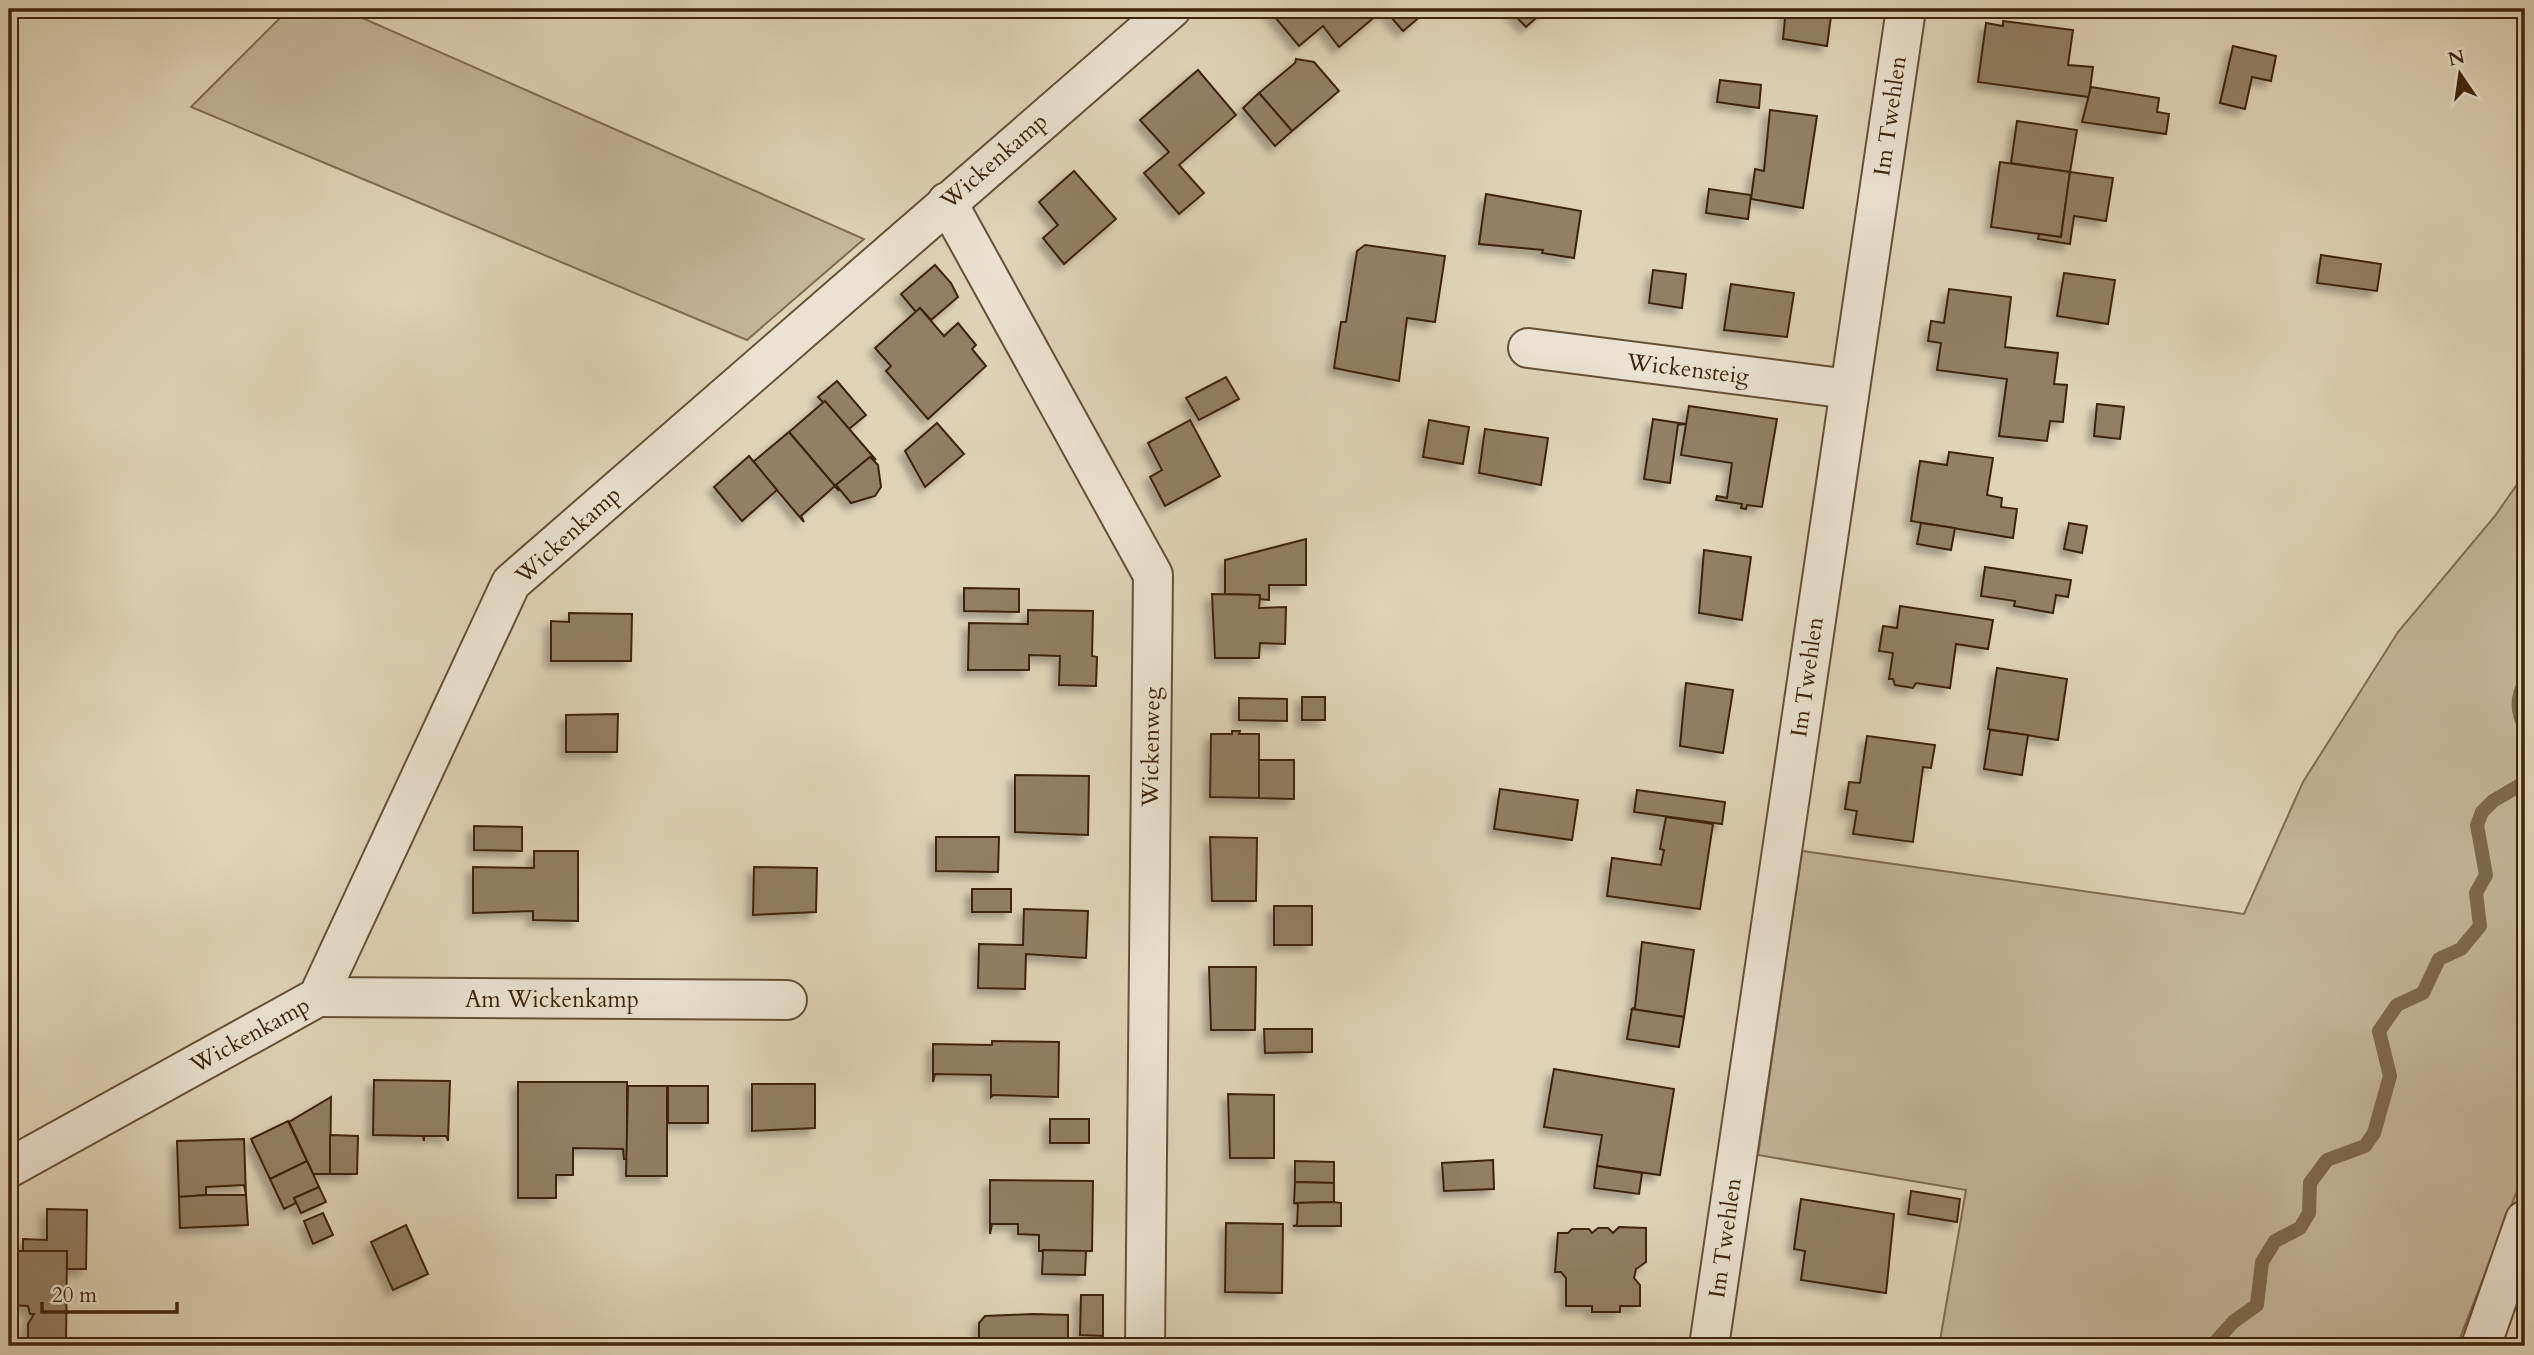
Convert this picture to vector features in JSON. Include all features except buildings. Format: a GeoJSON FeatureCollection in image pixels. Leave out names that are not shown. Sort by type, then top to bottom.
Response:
{"type":"FeatureCollection","features":[{"type":"Feature","properties":{"kind":"street","name":"Wickenkamp"},"geometry":{"type":"LineString","coordinates":[[9,1168],[318,997],[511,583],[1171,9]]}},
{"type":"Feature","properties":{"kind":"street","name":"Im Twehlen"},"geometry":{"type":"LineString","coordinates":[[1709,1346],[1906,9]]}},
{"type":"Feature","properties":{"kind":"street","name":"Wickenweg"},"geometry":{"type":"LineString","coordinates":[[947,202],[1153,575],[1145,1346]]}},
{"type":"Feature","properties":{"kind":"street","name":"Wickensteig"},"geometry":{"type":"LineString","coordinates":[[1528,348],[1849,389]]}},
{"type":"Feature","properties":{"kind":"street","name":"Am Wickenkamp"},"geometry":{"type":"LineString","coordinates":[[318,997],[787,1000]]}},
{"type":"Feature","properties":{"kind":"street"},"geometry":{"type":"LineString","coordinates":[[2481,1346],[2525,1220]]}},
{"type":"Feature","properties":{"kind":"shaded area"},"geometry":{"type":"Polygon","coordinates":[[[289,9],[342,9],[864,239],[747,340],[191,107],[289,9]]]}},
{"type":"Feature","properties":{"kind":"shaded area"},"geometry":{"type":"Polygon","coordinates":[[[2525,473],[2525,1170],[2457,1346],[1939,1346],[1966,1190],[1758,1155],[1802,851],[2244,914],[2303,782],[2398,632],[2495,516],[2525,473]]]}},
{"type":"Feature","properties":{"kind":"waterway"},"geometry":{"type":"LineString","coordinates":[[2525,683],[2519,705],[2525,727]]}},
{"type":"Feature","properties":{"kind":"waterway"},"geometry":{"type":"LineString","coordinates":[[2212,1346],[2233,1322],[2257,1305],[2262,1262],[2275,1241],[2300,1228],[2309,1213],[2310,1183],[2327,1160],[2365,1146],[2374,1133],[2390,1076],[2379,1031],[2397,1005],[2423,993],[2439,959],[2461,949],[2480,926],[2476,893],[2486,875],[2477,825],[2482,812],[2493,801],[2525,782]]}}]}
